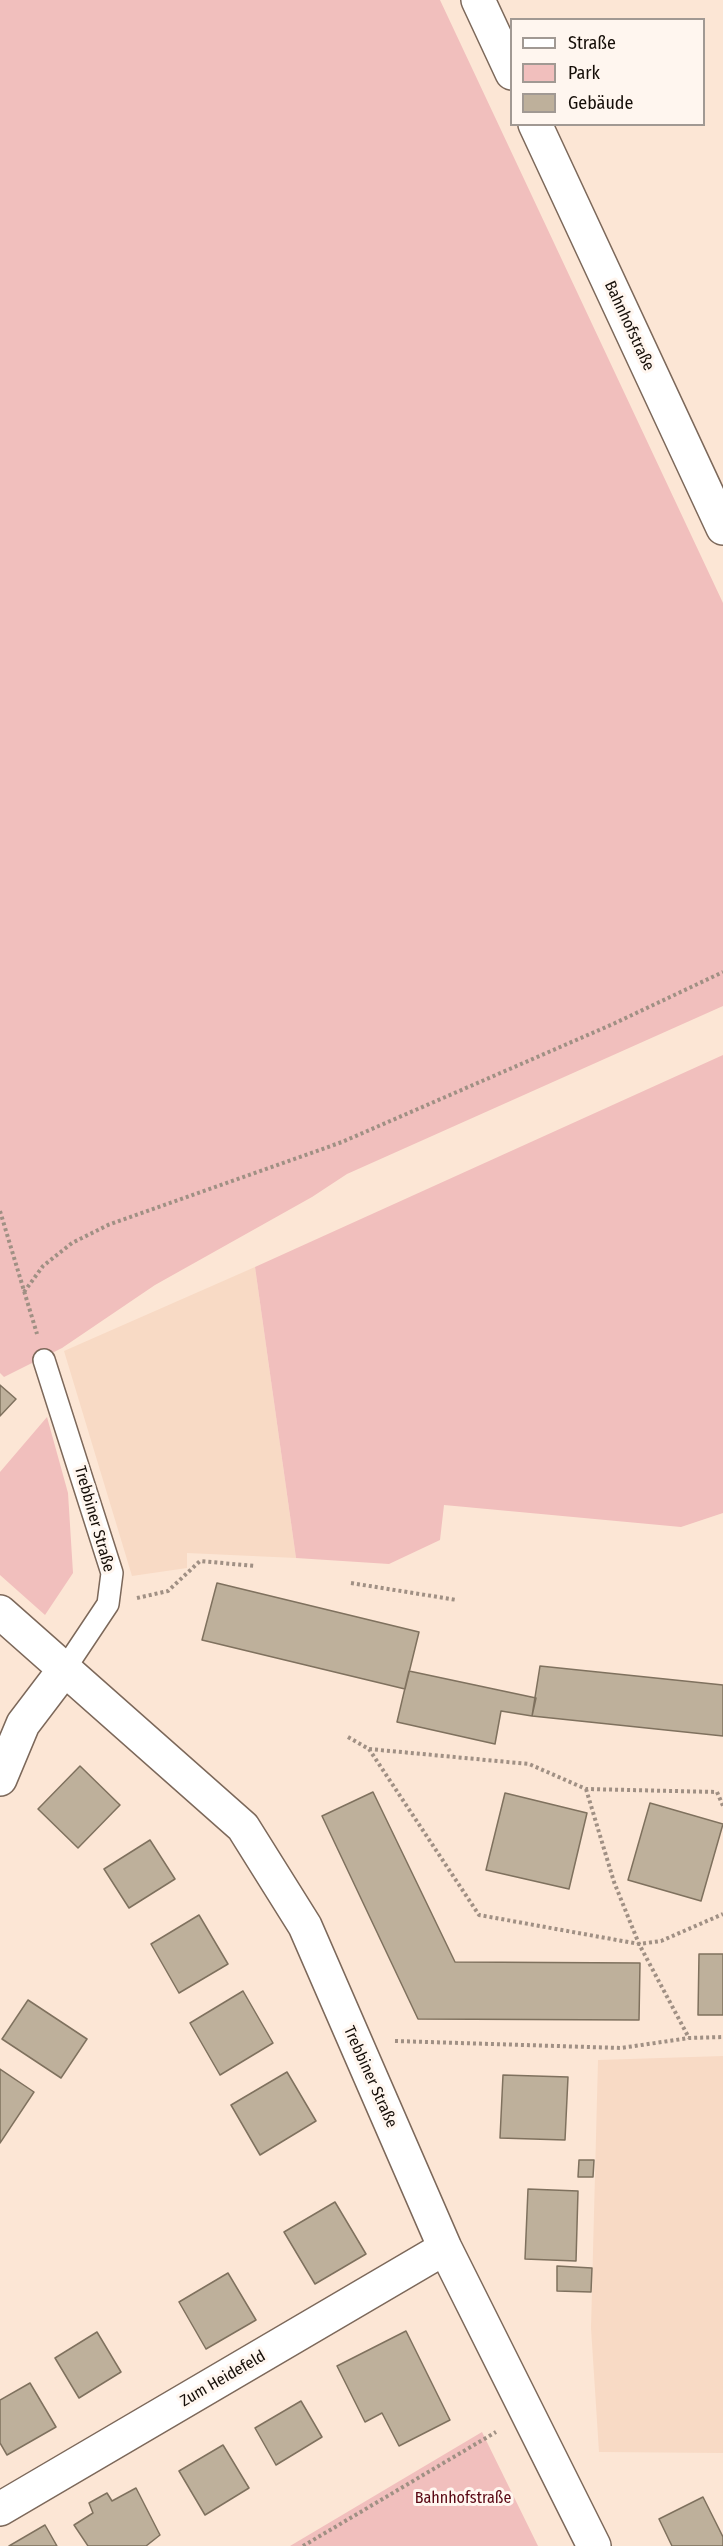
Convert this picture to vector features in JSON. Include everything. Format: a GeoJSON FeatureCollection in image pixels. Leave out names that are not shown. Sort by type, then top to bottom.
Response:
{"type":"FeatureCollection","features":[{"type":"Feature","properties":{"kind":"street"},"geometry":{"type":"LineString","coordinates":[[478,0],[510,69]]}},
{"type":"Feature","properties":{"kind":"street","name":"Bahnhofstraße"},"geometry":{"type":"LineString","coordinates":[[536,126],[723,528]]}},
{"type":"Feature","properties":{"kind":"street","name":"Trebbiner Straße"},"geometry":{"type":"LineString","coordinates":[[0,1612],[243,1827],[305,1926],[445,2248],[594,2546]]}},
{"type":"Feature","properties":{"kind":"street"},"geometry":{"type":"LineString","coordinates":[[0,1779],[23,1724],[64,1670]]}},
{"type":"Feature","properties":{"kind":"street","name":"Zum Heidefeld"},"geometry":{"type":"LineString","coordinates":[[0,2509],[445,2248]]}},
{"type":"Feature","properties":{"kind":"lane","name":"Trebbiner Straße"},"geometry":{"type":"LineString","coordinates":[[45,1360],[112,1574],[108,1604],[64,1670]]}},
{"type":"Feature","properties":{"kind":"path"},"geometry":{"type":"LineString","coordinates":[[24,1292],[43,1266],[72,1243],[108,1225],[342,1142],[613,1024],[723,972]]}},
{"type":"Feature","properties":{"kind":"path"},"geometry":{"type":"LineString","coordinates":[[0,1211],[45,1360]]}},
{"type":"Feature","properties":{"kind":"path"},"geometry":{"type":"LineString","coordinates":[[108,1604],[168,1591],[200,1561],[255,1566]]}},
{"type":"Feature","properties":{"kind":"path"},"geometry":{"type":"LineString","coordinates":[[351,1583],[457,1600]]}},
{"type":"Feature","properties":{"kind":"path"},"geometry":{"type":"LineString","coordinates":[[348,1737],[369,1749],[529,1764],[586,1789],[723,1793]]}},
{"type":"Feature","properties":{"kind":"path"},"geometry":{"type":"LineString","coordinates":[[369,1749],[479,1915],[639,1944],[661,1941],[723,1914]]}},
{"type":"Feature","properties":{"kind":"path"},"geometry":{"type":"LineString","coordinates":[[586,1789],[614,1882],[639,1944],[689,2038]]}},
{"type":"Feature","properties":{"kind":"path"},"geometry":{"type":"LineString","coordinates":[[717,1792],[723,1806]]}},
{"type":"Feature","properties":{"kind":"path"},"geometry":{"type":"LineString","coordinates":[[354,2040],[621,2048],[689,2038],[723,2037]]}},
{"type":"Feature","properties":{"kind":"path"},"geometry":{"type":"LineString","coordinates":[[303,2546],[479,2442]]}},
{"type":"Feature","properties":{"kind":"shaded area"},"geometry":{"type":"Polygon","coordinates":[[[255,1267],[296,1558],[187,1553],[187,1568],[132,1576],[64,1351],[255,1267]]]}},
{"type":"Feature","properties":{"kind":"shaded area"},"geometry":{"type":"Polygon","coordinates":[[[723,2056],[723,2453],[599,2452],[591,2328],[598,2060],[723,2056]]]}},
{"type":"Feature","properties":{"kind":"green space"},"geometry":{"type":"Polygon","coordinates":[[[0,0],[440,0],[723,603],[723,1006],[347,1174],[312,1197],[155,1285],[62,1348],[4,1377],[0,1373],[0,0]]]}},
{"type":"Feature","properties":{"kind":"green space"},"geometry":{"type":"Polygon","coordinates":[[[723,1055],[723,1513],[681,1527],[444,1505],[440,1540],[389,1564],[296,1558],[255,1267],[723,1055]]]}},
{"type":"Feature","properties":{"kind":"green space"},"geometry":{"type":"Polygon","coordinates":[[[47,1417],[68,1493],[73,1573],[45,1615],[0,1575],[0,1472],[47,1417]]]}},
{"type":"Feature","properties":{"kind":"green space","name":"Bahnhofstraße"},"geometry":{"type":"Polygon","coordinates":[[[482,2432],[538,2546],[290,2546],[482,2432]]]}},
{"type":"Feature","properties":{"kind":"building"},"geometry":{"type":"Polygon","coordinates":[[[0,1385],[16,1399],[0,1416],[0,1385]]]}},
{"type":"Feature","properties":{"kind":"building"},"geometry":{"type":"Polygon","coordinates":[[[217,1583],[419,1632],[405,1689],[202,1640],[217,1583]]]}},
{"type":"Feature","properties":{"kind":"building"},"geometry":{"type":"Polygon","coordinates":[[[540,1666],[723,1685],[723,1736],[532,1716],[540,1666]]]}},
{"type":"Feature","properties":{"kind":"building"},"geometry":{"type":"Polygon","coordinates":[[[409,1671],[536,1698],[532,1716],[501,1711],[495,1744],[397,1722],[409,1671]]]}},
{"type":"Feature","properties":{"kind":"building"},"geometry":{"type":"Polygon","coordinates":[[[80,1766],[120,1805],[78,1848],[38,1809],[80,1766]]]}},
{"type":"Feature","properties":{"kind":"building"},"geometry":{"type":"Polygon","coordinates":[[[373,1792],[455,1962],[640,1963],[639,2020],[418,2019],[322,1816],[373,1792]]]}},
{"type":"Feature","properties":{"kind":"building"},"geometry":{"type":"Polygon","coordinates":[[[505,1793],[587,1813],[569,1889],[486,1870],[505,1793]]]}},
{"type":"Feature","properties":{"kind":"building"},"geometry":{"type":"Polygon","coordinates":[[[650,1803],[723,1824],[701,1901],[628,1880],[650,1803]]]}},
{"type":"Feature","properties":{"kind":"building"},"geometry":{"type":"Polygon","coordinates":[[[150,1840],[175,1879],[129,1908],[104,1869],[150,1840]]]}},
{"type":"Feature","properties":{"kind":"building"},"geometry":{"type":"Polygon","coordinates":[[[199,1915],[228,1964],[179,1993],[151,1944],[199,1915]]]}},
{"type":"Feature","properties":{"kind":"building"},"geometry":{"type":"Polygon","coordinates":[[[699,1954],[723,1954],[723,2015],[698,2015],[699,1954]]]}},
{"type":"Feature","properties":{"kind":"building"},"geometry":{"type":"Polygon","coordinates":[[[243,1991],[273,2043],[220,2075],[190,2023],[243,1991]]]}},
{"type":"Feature","properties":{"kind":"building"},"geometry":{"type":"Polygon","coordinates":[[[28,2000],[87,2039],[61,2078],[2,2039],[28,2000]]]}},
{"type":"Feature","properties":{"kind":"building"},"geometry":{"type":"Polygon","coordinates":[[[0,2069],[34,2092],[0,2143],[0,2069]]]}},
{"type":"Feature","properties":{"kind":"building"},"geometry":{"type":"Polygon","coordinates":[[[287,2072],[316,2121],[260,2155],[231,2105],[287,2072]]]}},
{"type":"Feature","properties":{"kind":"building"},"geometry":{"type":"Polygon","coordinates":[[[503,2075],[568,2077],[565,2140],[500,2138],[503,2075]]]}},
{"type":"Feature","properties":{"kind":"building"},"geometry":{"type":"Polygon","coordinates":[[[579,2160],[594,2160],[593,2177],[578,2177],[579,2160]]]}},
{"type":"Feature","properties":{"kind":"building"},"geometry":{"type":"Polygon","coordinates":[[[528,2189],[578,2191],[576,2261],[525,2259],[528,2189]]]}},
{"type":"Feature","properties":{"kind":"building"},"geometry":{"type":"Polygon","coordinates":[[[335,2202],[366,2254],[315,2284],[284,2232],[335,2202]]]}},
{"type":"Feature","properties":{"kind":"building"},"geometry":{"type":"Polygon","coordinates":[[[557,2266],[592,2268],[591,2292],[557,2291],[557,2266]]]}},
{"type":"Feature","properties":{"kind":"building"},"geometry":{"type":"Polygon","coordinates":[[[228,2273],[256,2320],[206,2349],[179,2302],[228,2273]]]}},
{"type":"Feature","properties":{"kind":"building"},"geometry":{"type":"Polygon","coordinates":[[[406,2331],[450,2420],[399,2446],[382,2413],[365,2422],[337,2366],[406,2331]]]}},
{"type":"Feature","properties":{"kind":"building"},"geometry":{"type":"Polygon","coordinates":[[[97,2332],[121,2372],[79,2398],[55,2358],[97,2332]]]}},
{"type":"Feature","properties":{"kind":"building"},"geometry":{"type":"Polygon","coordinates":[[[30,2383],[56,2427],[7,2455],[0,2443],[0,2400],[30,2383]]]}},
{"type":"Feature","properties":{"kind":"building"},"geometry":{"type":"Polygon","coordinates":[[[301,2401],[322,2437],[276,2465],[255,2428],[301,2401]]]}},
{"type":"Feature","properties":{"kind":"building"},"geometry":{"type":"Polygon","coordinates":[[[223,2445],[249,2488],[205,2515],[179,2471],[223,2445]]]}},
{"type":"Feature","properties":{"kind":"building"},"geometry":{"type":"Polygon","coordinates":[[[136,2488],[160,2535],[146,2546],[88,2546],[74,2525],[93,2513],[89,2503],[107,2493],[112,2501],[136,2488]]]}},
{"type":"Feature","properties":{"kind":"building"},"geometry":{"type":"Polygon","coordinates":[[[703,2497],[723,2537],[723,2546],[672,2546],[659,2519],[703,2497]]]}},
{"type":"Feature","properties":{"kind":"building"},"geometry":{"type":"Polygon","coordinates":[[[45,2525],[57,2546],[9,2546],[45,2525]]]}}]}
